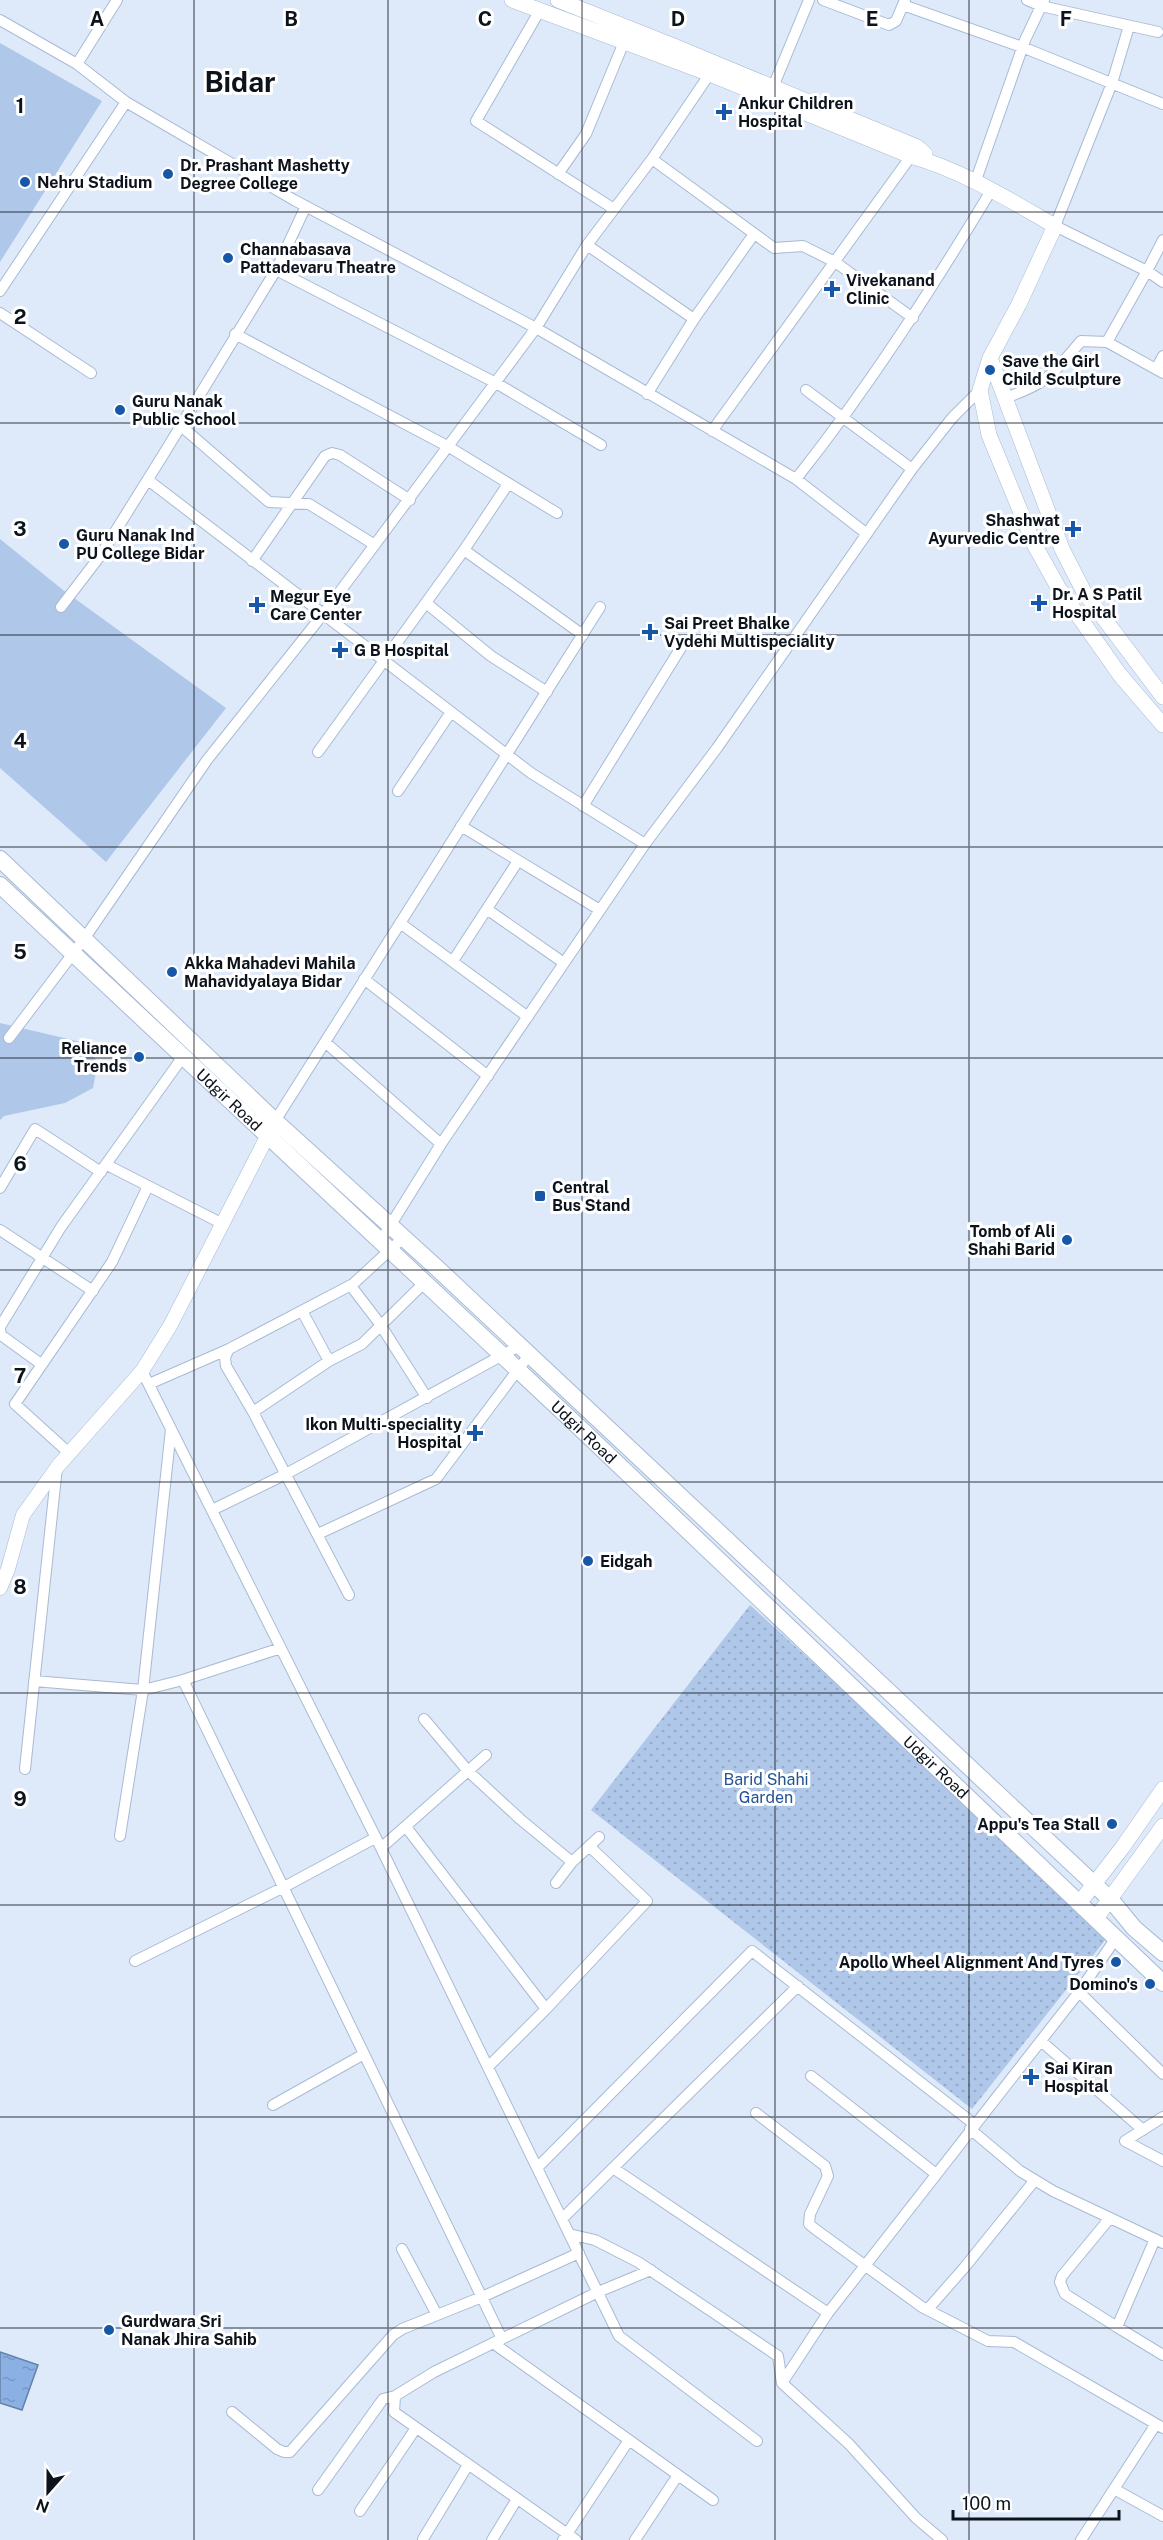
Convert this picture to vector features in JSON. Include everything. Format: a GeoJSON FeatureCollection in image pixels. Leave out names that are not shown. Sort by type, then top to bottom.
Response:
{"type":"FeatureCollection","features":[{"type":"Feature","properties":{"kind":"highway","name":"Udgir Road"},"geometry":{"type":"LineString","coordinates":[[0,859],[275,1121],[1111,1900],[1134,1928],[1163,1953]]}},
{"type":"Feature","properties":{"kind":"highway","name":"Udgir Road"},"geometry":{"type":"LineString","coordinates":[[0,885],[518,1371],[1163,1983]]}},
{"type":"Feature","properties":{"kind":"main road"},"geometry":{"type":"LineString","coordinates":[[512,0],[624,42],[773,87],[976,180],[1055,226],[1019,304],[990,358],[980,390],[989,435],[1034,544],[1058,587],[1120,675],[1163,724]]}},
{"type":"Feature","properties":{"kind":"main road"},"geometry":{"type":"LineString","coordinates":[[558,0],[713,69],[914,152]]}},
{"type":"Feature","properties":{"kind":"main road"},"geometry":{"type":"LineString","coordinates":[[990,358],[1062,549],[1084,592],[1163,697]]}},
{"type":"Feature","properties":{"kind":"main road"},"geometry":{"type":"LineString","coordinates":[[1080,1902],[1094,1886],[1163,1789]]}},
{"type":"Feature","properties":{"kind":"main road"},"geometry":{"type":"LineString","coordinates":[[1096,1918],[1163,1826]]}},
{"type":"Feature","properties":{"kind":"street"},"geometry":{"type":"LineString","coordinates":[[77,64],[117,0]]}},
{"type":"Feature","properties":{"kind":"street"},"geometry":{"type":"LineString","coordinates":[[773,87],[809,0]]}},
{"type":"Feature","properties":{"kind":"street"},"geometry":{"type":"LineString","coordinates":[[823,0],[890,25],[894,24],[904,3],[1022,47],[1163,104]]}},
{"type":"Feature","properties":{"kind":"street"},"geometry":{"type":"LineString","coordinates":[[1026,0],[1158,32]]}},
{"type":"Feature","properties":{"kind":"street"},"geometry":{"type":"LineString","coordinates":[[976,180],[1022,47],[1043,3]]}},
{"type":"Feature","properties":{"kind":"street"},"geometry":{"type":"LineString","coordinates":[[540,10],[476,121],[614,209]]}},
{"type":"Feature","properties":{"kind":"street"},"geometry":{"type":"LineString","coordinates":[[0,20],[77,64],[126,102],[306,206],[536,328],[796,479],[867,534]]}},
{"type":"Feature","properties":{"kind":"street"},"geometry":{"type":"LineString","coordinates":[[1129,26],[1112,83],[1055,226],[1147,271],[1163,282]]}},
{"type":"Feature","properties":{"kind":"street"},"geometry":{"type":"LineString","coordinates":[[558,174],[586,134],[624,42]]}},
{"type":"Feature","properties":{"kind":"street"},"geometry":{"type":"LineString","coordinates":[[9,1038],[84,939],[207,760],[324,613],[536,328],[587,245],[652,159],[713,69]]}},
{"type":"Feature","properties":{"kind":"street"},"geometry":{"type":"LineString","coordinates":[[0,291],[126,102]]}},
{"type":"Feature","properties":{"kind":"street"},"geometry":{"type":"LineString","coordinates":[[712,431],[914,152]]}},
{"type":"Feature","properties":{"kind":"street"},"geometry":{"type":"LineString","coordinates":[[652,159],[774,248],[803,246],[835,262],[913,318]]}},
{"type":"Feature","properties":{"kind":"street"},"geometry":{"type":"LineString","coordinates":[[796,479],[844,418],[913,318],[992,189]]}},
{"type":"Feature","properties":{"kind":"street"},"geometry":{"type":"LineString","coordinates":[[61,607],[100,556],[181,426],[276,270],[306,206]]}},
{"type":"Feature","properties":{"kind":"street"},"geometry":{"type":"LineString","coordinates":[[647,394],[694,319],[754,234]]}},
{"type":"Feature","properties":{"kind":"street"},"geometry":{"type":"LineString","coordinates":[[1107,342],[1163,240]]}},
{"type":"Feature","properties":{"kind":"street"},"geometry":{"type":"LineString","coordinates":[[587,245],[694,319]]}},
{"type":"Feature","properties":{"kind":"street"},"geometry":{"type":"LineString","coordinates":[[276,270],[496,383],[601,446]]}},
{"type":"Feature","properties":{"kind":"street"},"geometry":{"type":"LineString","coordinates":[[0,313],[91,373]]}},
{"type":"Feature","properties":{"kind":"street"},"geometry":{"type":"LineString","coordinates":[[236,334],[449,447],[557,513]]}},
{"type":"Feature","properties":{"kind":"street"},"geometry":{"type":"LineString","coordinates":[[1005,398],[1032,389],[1049,378],[1080,341],[1107,342],[1160,371],[1163,356]]}},
{"type":"Feature","properties":{"kind":"street"},"geometry":{"type":"LineString","coordinates":[[806,390],[912,469]]}},
{"type":"Feature","properties":{"kind":"street"},"geometry":{"type":"LineString","coordinates":[[149,1384],[229,1349],[351,1286],[384,1246],[389,1226],[441,1144],[645,844],[717,748],[912,469],[952,418],[980,390]]}},
{"type":"Feature","properties":{"kind":"street"},"geometry":{"type":"LineString","coordinates":[[181,426],[269,502],[309,504],[375,545]]}},
{"type":"Feature","properties":{"kind":"street"},"geometry":{"type":"LineString","coordinates":[[252,561],[325,456],[332,453],[340,455],[410,500]]}},
{"type":"Feature","properties":{"kind":"street"},"geometry":{"type":"LineString","coordinates":[[148,480],[531,773],[645,844]]}},
{"type":"Feature","properties":{"kind":"street"},"geometry":{"type":"LineString","coordinates":[[318,753],[464,550],[508,484]]}},
{"type":"Feature","properties":{"kind":"street"},"geometry":{"type":"LineString","coordinates":[[464,550],[583,635]]}},
{"type":"Feature","properties":{"kind":"street"},"geometry":{"type":"LineString","coordinates":[[426,603],[491,656],[547,692]]}},
{"type":"Feature","properties":{"kind":"street"},"geometry":{"type":"LineString","coordinates":[[0,1588],[8,1569],[23,1515],[57,1466],[142,1371],[170,1326],[275,1121],[600,607]]}},
{"type":"Feature","properties":{"kind":"street"},"geometry":{"type":"LineString","coordinates":[[583,806],[685,641]]}},
{"type":"Feature","properties":{"kind":"street"},"geometry":{"type":"LineString","coordinates":[[398,791],[451,712]]}},
{"type":"Feature","properties":{"kind":"street"},"geometry":{"type":"LineString","coordinates":[[461,826],[600,910]]}},
{"type":"Feature","properties":{"kind":"street"},"geometry":{"type":"LineString","coordinates":[[453,961],[518,861]]}},
{"type":"Feature","properties":{"kind":"street"},"geometry":{"type":"LineString","coordinates":[[488,910],[564,963]]}},
{"type":"Feature","properties":{"kind":"street"},"geometry":{"type":"LineString","coordinates":[[400,923],[528,1017]]}},
{"type":"Feature","properties":{"kind":"street"},"geometry":{"type":"LineString","coordinates":[[364,979],[489,1076]]}},
{"type":"Feature","properties":{"kind":"street"},"geometry":{"type":"LineString","coordinates":[[325,1042],[441,1144]]}},
{"type":"Feature","properties":{"kind":"street"},"geometry":{"type":"LineString","coordinates":[[41,1364],[1,1335],[0,1328],[42,1258],[182,1058]]}},
{"type":"Feature","properties":{"kind":"street"},"geometry":{"type":"LineString","coordinates":[[0,1188],[35,1129],[104,1169],[148,1186],[222,1223]]}},
{"type":"Feature","properties":{"kind":"street"},"geometry":{"type":"LineString","coordinates":[[69,1453],[15,1404],[111,1262],[148,1186]]}},
{"type":"Feature","properties":{"kind":"street"},"geometry":{"type":"LineString","coordinates":[[0,1230],[93,1291]]}},
{"type":"Feature","properties":{"kind":"street"},"geometry":{"type":"LineString","coordinates":[[384,1246],[403,1238]]}},
{"type":"Feature","properties":{"kind":"street"},"geometry":{"type":"LineString","coordinates":[[253,1412],[329,1361],[362,1344],[424,1283]]}},
{"type":"Feature","properties":{"kind":"street"},"geometry":{"type":"LineString","coordinates":[[351,1286],[380,1324],[427,1398]]}},
{"type":"Feature","properties":{"kind":"street"},"geometry":{"type":"LineString","coordinates":[[302,1311],[329,1361]]}},
{"type":"Feature","properties":{"kind":"street"},"geometry":{"type":"LineString","coordinates":[[229,1349],[225,1357],[226,1366],[253,1412],[350,1595]]}},
{"type":"Feature","properties":{"kind":"street"},"geometry":{"type":"LineString","coordinates":[[212,1510],[286,1474],[502,1356],[524,1351],[518,1371],[436,1479],[318,1534]]}},
{"type":"Feature","properties":{"kind":"street"},"geometry":{"type":"LineString","coordinates":[[142,1371],[378,1843],[619,2336],[757,2441]]}},
{"type":"Feature","properties":{"kind":"street"},"geometry":{"type":"LineString","coordinates":[[120,1836],[143,1690],[171,1429]]}},
{"type":"Feature","properties":{"kind":"street"},"geometry":{"type":"LineString","coordinates":[[25,1769],[57,1466]]}},
{"type":"Feature","properties":{"kind":"street"},"geometry":{"type":"LineString","coordinates":[[34,1682],[143,1690],[183,1680],[280,1648]]}},
{"type":"Feature","properties":{"kind":"street"},"geometry":{"type":"LineString","coordinates":[[183,1680],[482,2297],[498,2341],[713,2500]]}},
{"type":"Feature","properties":{"kind":"street"},"geometry":{"type":"LineString","coordinates":[[424,1719],[468,1771],[520,1819],[572,1862]]}},
{"type":"Feature","properties":{"kind":"street"},"geometry":{"type":"LineString","coordinates":[[135,1961],[378,1843],[406,1827],[486,1755]]}},
{"type":"Feature","properties":{"kind":"street"},"geometry":{"type":"LineString","coordinates":[[406,1827],[546,2009]]}},
{"type":"Feature","properties":{"kind":"street"},"geometry":{"type":"LineString","coordinates":[[556,1883],[572,1862],[599,1837]]}},
{"type":"Feature","properties":{"kind":"street"},"geometry":{"type":"LineString","coordinates":[[488,2067],[647,1901],[589,1846]]}},
{"type":"Feature","properties":{"kind":"street"},"geometry":{"type":"LineString","coordinates":[[782,2383],[828,2313],[1079,1992],[1116,1938]]}},
{"type":"Feature","properties":{"kind":"street"},"geometry":{"type":"LineString","coordinates":[[537,2168],[752,1951],[972,2127],[1020,2171],[1159,2241],[1117,2327]]}},
{"type":"Feature","properties":{"kind":"street"},"geometry":{"type":"LineString","coordinates":[[562,2219],[798,1986]]}},
{"type":"Feature","properties":{"kind":"street"},"geometry":{"type":"LineString","coordinates":[[1079,1992],[1163,2074]]}},
{"type":"Feature","properties":{"kind":"street"},"geometry":{"type":"LineString","coordinates":[[1041,2041],[1143,2130]]}},
{"type":"Feature","properties":{"kind":"street"},"geometry":{"type":"LineString","coordinates":[[273,2105],[364,2054]]}},
{"type":"Feature","properties":{"kind":"street"},"geometry":{"type":"LineString","coordinates":[[811,2076],[936,2174]]}},
{"type":"Feature","properties":{"kind":"street"},"geometry":{"type":"LineString","coordinates":[[756,2113],[825,2166],[828,2176],[810,2214],[809,2224],[922,2307],[988,2341],[1014,2342],[1160,2426],[1114,2489],[1081,2540]]}},
{"type":"Feature","properties":{"kind":"street"},"geometry":{"type":"LineString","coordinates":[[1163,2118],[1125,2141],[1163,2161]]}},
{"type":"Feature","properties":{"kind":"street"},"geometry":{"type":"LineString","coordinates":[[612,2168],[828,2313]]}},
{"type":"Feature","properties":{"kind":"street"},"geometry":{"type":"LineString","coordinates":[[928,2309],[1035,2180]]}},
{"type":"Feature","properties":{"kind":"street"},"geometry":{"type":"LineString","coordinates":[[1110,2218],[1060,2282],[1065,2294],[1163,2355]]}},
{"type":"Feature","properties":{"kind":"street"},"geometry":{"type":"LineString","coordinates":[[569,2234],[595,2240],[651,2270],[778,2356],[782,2383],[849,2445],[916,2518],[942,2540]]}},
{"type":"Feature","properties":{"kind":"street"},"geometry":{"type":"LineString","coordinates":[[402,2249],[437,2315]]}},
{"type":"Feature","properties":{"kind":"street"},"geometry":{"type":"LineString","coordinates":[[232,2412],[277,2449],[290,2452],[383,2344],[402,2329],[482,2297],[579,2253]]}},
{"type":"Feature","properties":{"kind":"street"},"geometry":{"type":"LineString","coordinates":[[318,2490],[383,2400],[395,2396],[434,2372],[598,2292],[651,2270]]}},
{"type":"Feature","properties":{"kind":"street"},"geometry":{"type":"LineString","coordinates":[[395,2396],[394,2412],[569,2538],[629,2440]]}},
{"type":"Feature","properties":{"kind":"street"},"geometry":{"type":"LineString","coordinates":[[360,2511],[416,2428]]}},
{"type":"Feature","properties":{"kind":"street"},"geometry":{"type":"LineString","coordinates":[[423,2539],[468,2464]]}},
{"type":"Feature","properties":{"kind":"street"},"geometry":{"type":"LineString","coordinates":[[635,2540],[678,2475]]}},
{"type":"Feature","properties":{"kind":"street"},"geometry":{"type":"LineString","coordinates":[[1114,2489],[1163,2516]]}},
{"type":"Feature","properties":{"kind":"street"},"geometry":{"type":"LineString","coordinates":[[492,2540],[517,2499]]}},
{"type":"Feature","properties":{"kind":"green space","name":"Nehru Stadium"},"geometry":{"type":"Polygon","coordinates":[[[0,43],[102,101],[0,262],[0,43]]]}},
{"type":"Feature","properties":{"kind":"green space"},"geometry":{"type":"Polygon","coordinates":[[[0,539],[63,590],[226,708],[106,862],[0,768],[0,539]]]}},
{"type":"Feature","properties":{"kind":"green space"},"geometry":{"type":"Polygon","coordinates":[[[0,1023],[81,1042],[98,1062],[93,1088],[65,1103],[4,1116],[0,1120],[0,1023]]]}},
{"type":"Feature","properties":{"kind":"green space","name":"Barid Shahi Garden"},"geometry":{"type":"Polygon","coordinates":[[[750,1605],[1110,1934],[972,2109],[591,1810],[750,1605]]]}},
{"type":"Feature","properties":{"kind":"water"},"geometry":{"type":"Polygon","coordinates":[[[0,2352],[38,2365],[22,2410],[0,2403],[0,2352]]]}},
{"type":"Feature","properties":{"kind":"place","name":"Ankur Children Hospital"},"geometry":{"type":"Point","coordinates":[724,112]}},
{"type":"Feature","properties":{"kind":"place","name":"Dr. Prashant Mashetty Degree College"},"geometry":{"type":"Point","coordinates":[168,174]}},
{"type":"Feature","properties":{"kind":"place","name":"Nehru Stadium"},"geometry":{"type":"Point","coordinates":[25,182]}},
{"type":"Feature","properties":{"kind":"place","name":"Channabasava Pattadevaru Theatre"},"geometry":{"type":"Point","coordinates":[228,258]}},
{"type":"Feature","properties":{"kind":"place","name":"Vivekanand Clinic"},"geometry":{"type":"Point","coordinates":[832,289]}},
{"type":"Feature","properties":{"kind":"place","name":"Save the Girl Child Sculpture"},"geometry":{"type":"Point","coordinates":[990,370]}},
{"type":"Feature","properties":{"kind":"place","name":"Guru Nanak Public School"},"geometry":{"type":"Point","coordinates":[120,410]}},
{"type":"Feature","properties":{"kind":"place","name":"Shashwat Ayurvedic Centre"},"geometry":{"type":"Point","coordinates":[1073,529]}},
{"type":"Feature","properties":{"kind":"place","name":"Guru Nanak Ind PU College Bidar"},"geometry":{"type":"Point","coordinates":[64,544]}},
{"type":"Feature","properties":{"kind":"place","name":"Dr. A S Patil Hospital"},"geometry":{"type":"Point","coordinates":[1039,603]}},
{"type":"Feature","properties":{"kind":"place","name":"Megur Eye Care Center"},"geometry":{"type":"Point","coordinates":[257,605]}},
{"type":"Feature","properties":{"kind":"place","name":"Sai Preet Bhalke Vydehi Multispeciality"},"geometry":{"type":"Point","coordinates":[650,632]}},
{"type":"Feature","properties":{"kind":"place","name":"G B Hospital"},"geometry":{"type":"Point","coordinates":[340,650]}},
{"type":"Feature","properties":{"kind":"place","name":"Akka Mahadevi Mahila Mahavidyalaya Bidar"},"geometry":{"type":"Point","coordinates":[172,972]}},
{"type":"Feature","properties":{"kind":"place","name":"Reliance Trends"},"geometry":{"type":"Point","coordinates":[139,1057]}},
{"type":"Feature","properties":{"kind":"place","name":"Central Bus Stand"},"geometry":{"type":"Point","coordinates":[540,1196]}},
{"type":"Feature","properties":{"kind":"place","name":"Tomb of Ali Shahi Barid"},"geometry":{"type":"Point","coordinates":[1067,1240]}},
{"type":"Feature","properties":{"kind":"place","name":"Ikon Multi-speciality Hospital"},"geometry":{"type":"Point","coordinates":[475,1433]}},
{"type":"Feature","properties":{"kind":"place","name":"Eidgah"},"geometry":{"type":"Point","coordinates":[588,1561]}},
{"type":"Feature","properties":{"kind":"place","name":"Appu's Tea Stall"},"geometry":{"type":"Point","coordinates":[1112,1824]}},
{"type":"Feature","properties":{"kind":"place","name":"Apollo Wheel Alignment And Tyres"},"geometry":{"type":"Point","coordinates":[1116,1962]}},
{"type":"Feature","properties":{"kind":"place","name":"Domino's"},"geometry":{"type":"Point","coordinates":[1150,1984]}},
{"type":"Feature","properties":{"kind":"place","name":"Sai Kiran Hospital"},"geometry":{"type":"Point","coordinates":[1031,2077]}},
{"type":"Feature","properties":{"kind":"place","name":"Gurdwara Sri Nanak Jhira Sahib"},"geometry":{"type":"Point","coordinates":[109,2330]}},
{"type":"Feature","properties":{"kind":"district","name":"Bidar"},"geometry":{"type":"Point","coordinates":[240,82]}}]}
